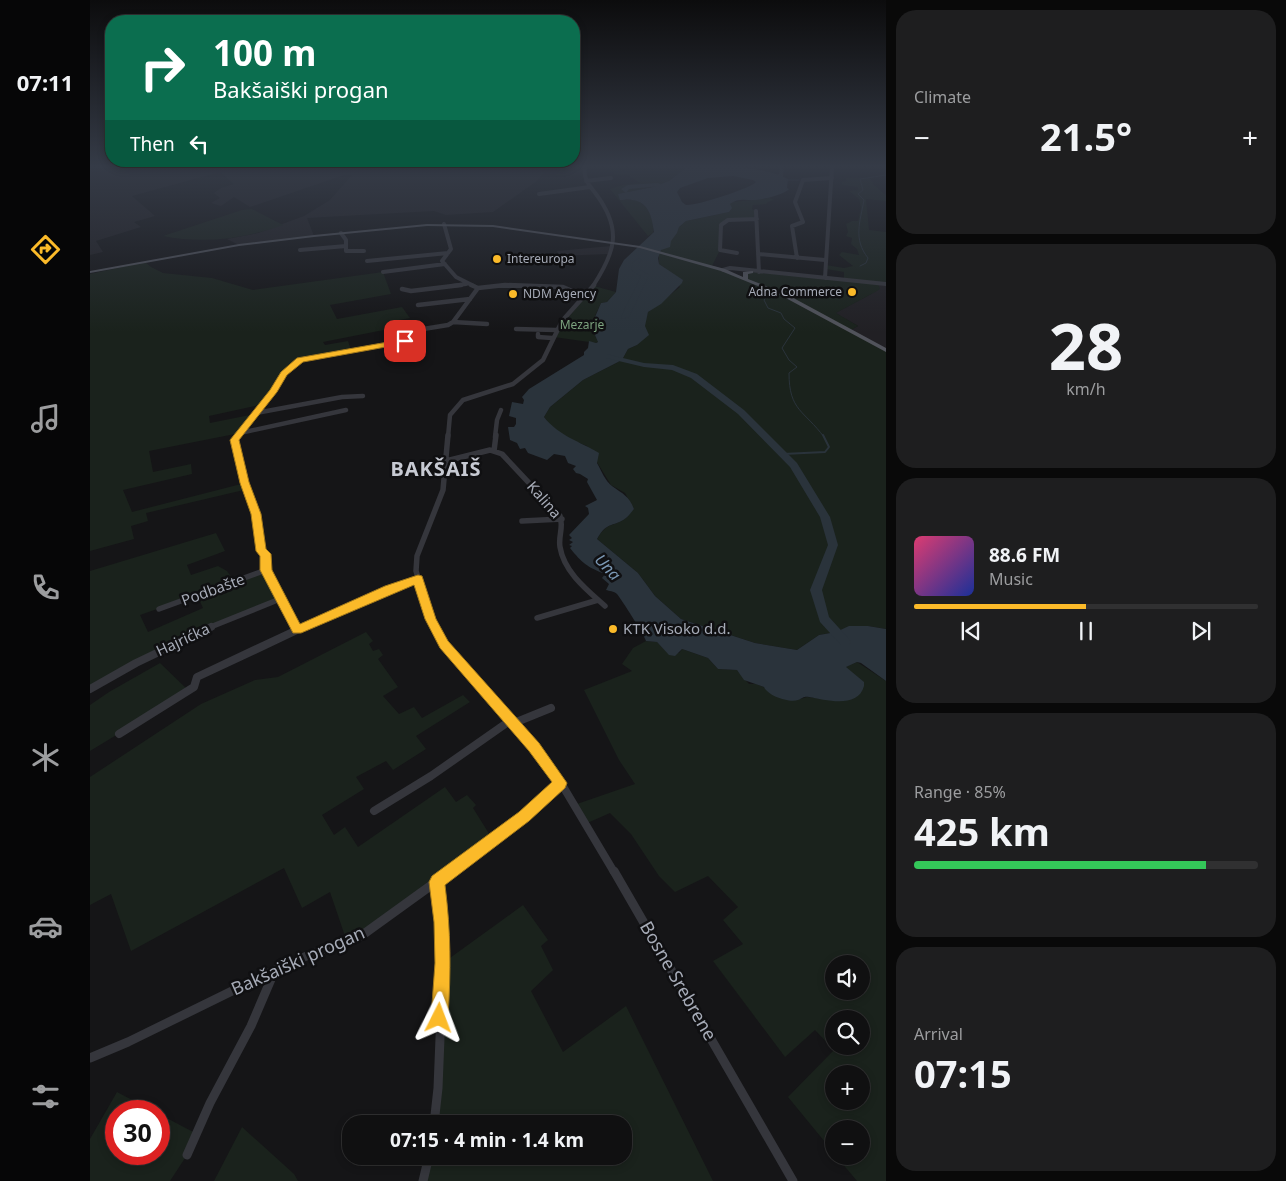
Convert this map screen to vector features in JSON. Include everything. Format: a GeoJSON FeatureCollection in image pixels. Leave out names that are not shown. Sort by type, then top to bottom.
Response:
{"type":"FeatureCollection","features":[{"type":"Feature","properties":{"kind":"main road"},"geometry":{"type":"LineString","coordinates":[[90,272],[239,245],[341,233],[444,224],[514,229],[672,254],[726,271],[746,278],[804,305],[886,350]]}},
{"type":"Feature","properties":{"kind":"main road"},"geometry":{"type":"LineString","coordinates":[[746,278],[744,273],[751,272]]}},
{"type":"Feature","properties":{"kind":"street"},"geometry":{"type":"LineString","coordinates":[[612,243],[615,232],[613,222]]}},
{"type":"Feature","properties":{"kind":"street"},"geometry":{"type":"LineString","coordinates":[[727,222],[722,224],[720,250],[738,253]]}},
{"type":"Feature","properties":{"kind":"street"},"geometry":{"type":"LineString","coordinates":[[756,222],[759,272]]}},
{"type":"Feature","properties":{"kind":"street"},"geometry":{"type":"LineString","coordinates":[[797,258],[792,226],[803,222]]}},
{"type":"Feature","properties":{"kind":"street"},"geometry":{"type":"LineString","coordinates":[[825,278],[828,222]]}},
{"type":"Feature","properties":{"kind":"street"},"geometry":{"type":"LineString","coordinates":[[444,224],[451,246],[449,252],[442,258],[444,264],[467,284],[478,288],[505,285],[564,287],[584,296]]}},
{"type":"Feature","properties":{"kind":"street"},"geometry":{"type":"LineString","coordinates":[[341,233],[346,240],[346,252],[364,250]]}},
{"type":"Feature","properties":{"kind":"street","name":"Bosne Srebrene"},"geometry":{"type":"LineString","coordinates":[[612,243],[602,272],[556,330],[543,360],[520,380],[505,387],[470,397],[455,407],[450,415],[447,427],[446,461],[442,490],[417,556],[416,571],[431,619],[444,644],[512,722],[560,783],[664,955],[793,1181]]}},
{"type":"Feature","properties":{"kind":"street"},"geometry":{"type":"LineString","coordinates":[[300,250],[346,246]]}},
{"type":"Feature","properties":{"kind":"street"},"geometry":{"type":"LineString","coordinates":[[367,261],[449,252]]}},
{"type":"Feature","properties":{"kind":"street"},"geometry":{"type":"LineString","coordinates":[[758,254],[825,260]]}},
{"type":"Feature","properties":{"kind":"street"},"geometry":{"type":"LineString","coordinates":[[383,272],[444,264]]}},
{"type":"Feature","properties":{"kind":"street"},"geometry":{"type":"LineString","coordinates":[[726,271],[741,270],[886,284]]}},
{"type":"Feature","properties":{"kind":"street"},"geometry":{"type":"LineString","coordinates":[[402,289],[411,291],[467,284]]}},
{"type":"Feature","properties":{"kind":"street"},"geometry":{"type":"LineString","coordinates":[[295,627],[266,570],[265,554],[261,551],[256,514],[247,484],[245,483],[235,440],[274,390],[284,374],[300,360],[407,341],[408,333],[411,331],[448,325],[453,322],[478,288]]}},
{"type":"Feature","properties":{"kind":"street"},"geometry":{"type":"LineString","coordinates":[[418,305],[470,299]]}},
{"type":"Feature","properties":{"kind":"street"},"geometry":{"type":"LineString","coordinates":[[453,322],[487,324]]}},
{"type":"Feature","properties":{"kind":"street"},"geometry":{"type":"LineString","coordinates":[[516,328],[556,330]]}},
{"type":"Feature","properties":{"kind":"street"},"geometry":{"type":"LineString","coordinates":[[538,334],[538,336],[552,338]]}},
{"type":"Feature","properties":{"kind":"street"},"geometry":{"type":"LineString","coordinates":[[255,414],[342,397],[363,396]]}},
{"type":"Feature","properties":{"kind":"street"},"geometry":{"type":"LineString","coordinates":[[240,433],[346,410]]}},
{"type":"Feature","properties":{"kind":"street"},"geometry":{"type":"LineString","coordinates":[[446,461],[494,451],[497,420],[501,410]]}},
{"type":"Feature","properties":{"kind":"street","name":"Kalina"},"geometry":{"type":"LineString","coordinates":[[494,451],[502,454],[562,519],[560,547],[562,558],[579,580],[605,606]]}},
{"type":"Feature","properties":{"kind":"street"},"geometry":{"type":"LineString","coordinates":[[522,521],[562,519]]}},
{"type":"Feature","properties":{"kind":"street","name":"Podbašte"},"geometry":{"type":"LineString","coordinates":[[159,609],[266,570]]}},
{"type":"Feature","properties":{"kind":"street"},"geometry":{"type":"LineString","coordinates":[[120,734],[194,687],[195,680],[198,677],[295,627],[418,579]]}},
{"type":"Feature","properties":{"kind":"street","name":"Hajrićka"},"geometry":{"type":"LineString","coordinates":[[90,689],[115,673],[195,632],[280,599]]}},
{"type":"Feature","properties":{"kind":"street"},"geometry":{"type":"LineString","coordinates":[[537,618],[598,600]]}},
{"type":"Feature","properties":{"kind":"street"},"geometry":{"type":"LineString","coordinates":[[374,811],[512,722],[551,708]]}},
{"type":"Feature","properties":{"kind":"street","name":"Bakšaiški progan"},"geometry":{"type":"LineString","coordinates":[[90,1058],[128,1042],[275,970],[360,936],[437,882],[524,816],[560,783]]}},
{"type":"Feature","properties":{"kind":"street"},"geometry":{"type":"LineString","coordinates":[[435,1115],[438,1088],[443,963],[442,922],[437,882]]}},
{"type":"Feature","properties":{"kind":"street"},"geometry":{"type":"LineString","coordinates":[[187,1155],[210,1103],[251,1026],[275,970]]}},
{"type":"Feature","properties":{"kind":"street"},"geometry":{"type":"LineString","coordinates":[[423,1181],[427,1165]]}},
{"type":"Feature","properties":{"kind":"shaded area"},"geometry":{"type":"Polygon","coordinates":[[[90,222],[134,222],[141,227],[96,241],[103,252],[90,255],[90,222]]]}},
{"type":"Feature","properties":{"kind":"shaded area"},"geometry":{"type":"Polygon","coordinates":[[[287,222],[309,222],[314,236],[239,245],[227,239],[258,233],[287,222]]]}},
{"type":"Feature","properties":{"kind":"shaded area"},"geometry":{"type":"Polygon","coordinates":[[[611,246],[608,254],[559,256],[557,251],[611,246]]]}},
{"type":"Feature","properties":{"kind":"shaded area"},"geometry":{"type":"Polygon","coordinates":[[[878,283],[886,284],[886,350],[850,330],[858,326],[835,313],[871,294],[878,283]]]}},
{"type":"Feature","properties":{"kind":"green space"},"geometry":{"type":"Polygon","coordinates":[[[205,222],[277,222],[283,225],[253,234],[223,239],[193,240],[163,236],[205,222]]]}},
{"type":"Feature","properties":{"kind":"green space"},"geometry":{"type":"Polygon","coordinates":[[[637,222],[652,222],[653,233],[648,236],[637,222]]]}},
{"type":"Feature","properties":{"kind":"green space"},"geometry":{"type":"Polygon","coordinates":[[[685,222],[729,222],[722,224],[720,250],[712,266],[746,278],[746,274],[751,272],[844,280],[844,272],[826,269],[826,265],[844,268],[853,266],[839,255],[842,252],[859,255],[857,249],[851,244],[852,238],[846,236],[848,232],[846,224],[850,222],[868,222],[869,230],[886,232],[886,284],[878,284],[880,289],[836,313],[858,326],[851,330],[886,350],[886,629],[868,626],[849,627],[819,635],[797,650],[755,643],[681,619],[655,596],[638,573],[597,539],[607,527],[626,518],[634,509],[625,493],[611,485],[587,446],[567,438],[551,426],[544,417],[550,407],[583,380],[622,360],[628,349],[637,345],[648,312],[680,287],[665,268],[659,264],[659,253],[685,222]]]}},
{"type":"Feature","properties":{"kind":"green space"},"geometry":{"type":"Polygon","coordinates":[[[145,262],[163,273],[212,278],[253,290],[383,272],[391,294],[330,305],[337,319],[402,307],[410,318],[394,321],[399,327],[323,342],[325,345],[348,341],[351,350],[301,359],[292,366],[264,404],[209,416],[210,423],[255,414],[240,433],[149,451],[153,472],[191,464],[192,474],[123,490],[132,512],[245,483],[248,489],[146,513],[148,521],[131,526],[134,539],[90,551],[90,274],[145,262]]]}},
{"type":"Feature","properties":{"kind":"green space","name":"Mezarje"},"geometry":{"type":"Polygon","coordinates":[[[594,286],[616,292],[607,302],[601,303],[595,316],[602,324],[595,335],[599,341],[596,343],[554,337],[563,324],[594,286]]]}},
{"type":"Feature","properties":{"kind":"green space"},"geometry":{"type":"Polygon","coordinates":[[[216,533],[225,551],[187,565],[191,575],[218,566],[227,571],[235,582],[266,570],[280,599],[212,626],[90,689],[90,571],[216,533]],[[197,595],[140,615],[148,632],[203,608],[197,595]]]}},
{"type":"Feature","properties":{"kind":"green space"},"geometry":{"type":"Polygon","coordinates":[[[366,632],[373,641],[369,644],[373,651],[379,649],[383,655],[378,659],[398,687],[383,696],[399,714],[414,707],[422,718],[463,695],[470,702],[416,736],[426,749],[393,770],[386,761],[356,777],[364,789],[322,815],[334,835],[345,827],[358,847],[445,787],[456,802],[467,795],[476,805],[473,808],[493,840],[347,942],[330,892],[302,908],[284,868],[131,951],[111,894],[90,905],[90,777],[201,704],[255,680],[278,677],[366,632]]]}},
{"type":"Feature","properties":{"kind":"green space"},"geometry":{"type":"Polygon","coordinates":[[[646,641],[657,642],[666,651],[679,653],[682,649],[708,658],[718,669],[737,670],[749,684],[756,684],[796,700],[807,697],[844,701],[863,682],[845,667],[857,662],[886,681],[886,1181],[857,1181],[844,1165],[870,1165],[870,1120],[825,1120],[825,1142],[788,1097],[829,1055],[870,1055],[870,1010],[825,1010],[825,1041],[815,1030],[785,1057],[713,961],[743,944],[723,920],[738,907],[708,876],[675,892],[659,876],[631,834],[610,813],[585,824],[574,805],[635,784],[619,760],[584,690],[632,671],[622,664],[633,648],[646,641]]]}},
{"type":"Feature","properties":{"kind":"green space"},"geometry":{"type":"Polygon","coordinates":[[[160,663],[189,691],[90,751],[90,705],[160,663]]]}},
{"type":"Feature","properties":{"kind":"green space"},"geometry":{"type":"Polygon","coordinates":[[[523,905],[548,940],[541,946],[553,970],[531,991],[563,1052],[626,1006],[713,1181],[423,1181],[427,1165],[632,1165],[632,1115],[435,1115],[443,963],[523,905]]]}},
{"type":"Feature","properties":{"kind":"green space"},"geometry":{"type":"Polygon","coordinates":[[[117,1092],[132,1100],[112,1100],[117,1092]]]}},
{"type":"Feature","properties":{"kind":"green space"},"geometry":{"type":"Polygon","coordinates":[[[105,1113],[105,1165],[170,1165],[170,1120],[197,1134],[187,1155],[170,1181],[90,1181],[90,1139],[105,1113]]]}},
{"type":"Feature","properties":{"kind":"green space"},"geometry":{"type":"Polygon","coordinates":[[[242,1127],[294,1174],[298,1181],[214,1181],[242,1127]]]}},
{"type":"Feature","properties":{"kind":"water"},"geometry":{"type":"Polygon","coordinates":[[[652,222],[685,222],[679,227],[671,241],[670,247],[661,250],[658,258],[659,264],[683,280],[682,283],[661,304],[648,312],[645,326],[649,335],[637,345],[628,349],[622,360],[583,380],[550,407],[544,417],[563,434],[599,453],[597,463],[605,478],[628,498],[634,509],[626,518],[604,529],[597,539],[638,573],[655,596],[681,619],[755,643],[797,650],[819,635],[836,632],[849,626],[868,626],[886,629],[886,681],[861,663],[857,662],[846,667],[864,682],[861,693],[855,698],[841,701],[807,697],[794,701],[784,700],[774,696],[764,687],[744,680],[737,670],[718,669],[708,658],[682,649],[675,656],[669,655],[657,642],[646,641],[617,594],[606,590],[609,584],[602,578],[605,574],[585,564],[570,548],[572,546],[569,545],[573,542],[569,540],[572,538],[569,535],[589,514],[588,508],[585,506],[597,500],[587,482],[588,479],[576,473],[573,469],[576,466],[568,463],[565,456],[554,454],[547,460],[528,453],[525,448],[520,449],[517,443],[510,440],[508,427],[514,427],[516,424],[516,418],[509,416],[512,402],[523,404],[524,400],[522,397],[529,389],[584,355],[589,341],[598,342],[595,335],[602,324],[595,317],[601,303],[607,302],[616,292],[619,269],[624,260],[654,232],[652,222]]]}},
{"type":"Feature","properties":{"kind":"waterway"},"geometry":{"type":"LineString","coordinates":[[860,222],[860,244],[868,258],[866,263],[860,266]]}},
{"type":"Feature","properties":{"kind":"waterway","name":"Una"},"geometry":{"type":"LineString","coordinates":[[625,317],[645,275],[635,270],[636,262],[639,260]]}},
{"type":"Feature","properties":{"kind":"waterway"},"geometry":{"type":"LineString","coordinates":[[768,295],[764,300],[768,308],[781,313],[784,319],[795,328],[782,348],[789,360],[797,367],[789,373],[790,386],[795,403],[824,437]]}},
{"type":"Feature","properties":{"kind":"waterway","name":"Una"},"geometry":{"type":"LineString","coordinates":[[609,356],[644,365],[673,368],[694,376],[741,412],[794,465],[825,517],[833,545],[816,590],[824,619],[845,642]]}},
{"type":"Feature","properties":{"kind":"waterway"},"geometry":{"type":"LineString","coordinates":[[783,454],[825,452],[829,447],[824,437]]}},
{"type":"Feature","properties":{"kind":"place","name":"Intereuropa"},"geometry":{"type":"Point","coordinates":[497,259]}},
{"type":"Feature","properties":{"kind":"place","name":"Adna Commerce"},"geometry":{"type":"Point","coordinates":[852,292]}},
{"type":"Feature","properties":{"kind":"place","name":"NDM Agency"},"geometry":{"type":"Point","coordinates":[513,294]}},
{"type":"Feature","properties":{"kind":"place","name":"KTK Visoko d.d."},"geometry":{"type":"Point","coordinates":[613,629]}},
{"type":"Feature","properties":{"kind":"district","name":"BAKŠAIŠ"},"geometry":{"type":"Point","coordinates":[436,469]}},
{"type":"Feature","properties":{"kind":"route"},"geometry":{"type":"LineString","coordinates":[[405,341],[300,360],[280,378],[264,404],[235,440],[245,483],[247,484],[256,514],[261,551],[265,554],[266,570],[297,630],[418,579],[431,619],[444,644],[514,723],[560,783],[547,797],[524,816],[437,882],[442,922],[443,963],[439,1018]]}}]}
